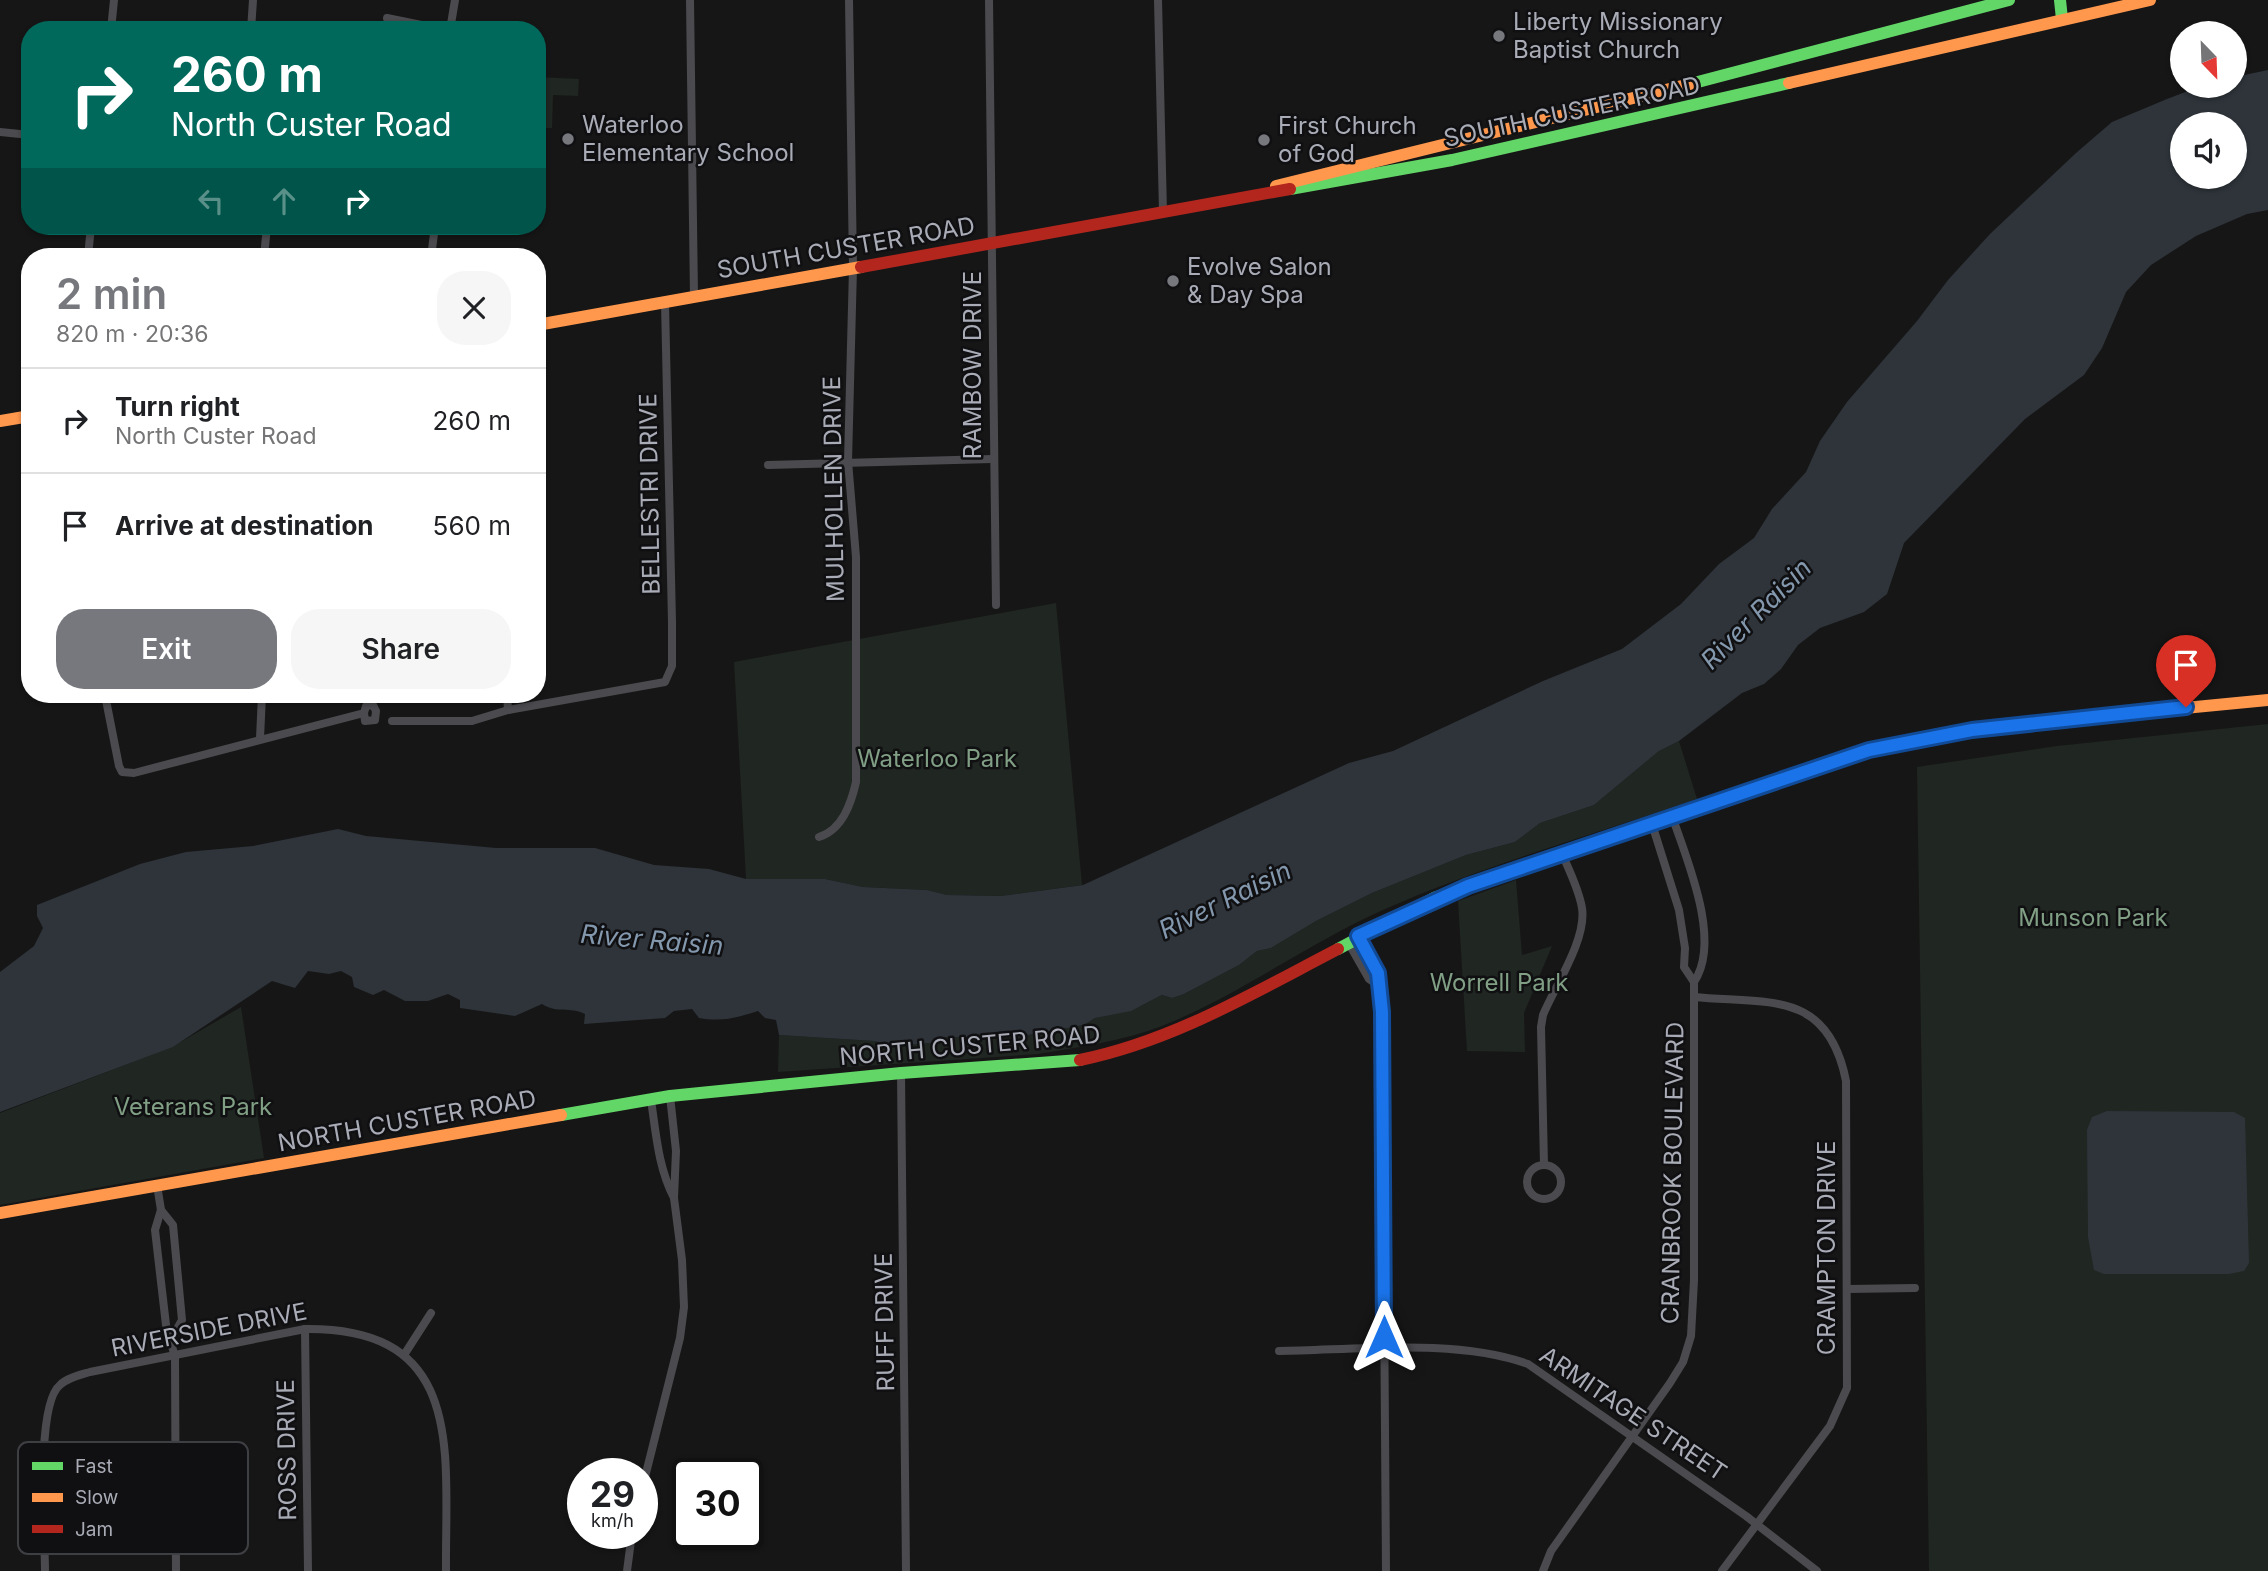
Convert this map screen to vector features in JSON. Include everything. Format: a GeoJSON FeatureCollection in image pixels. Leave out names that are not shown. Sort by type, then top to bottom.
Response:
{"type":"FeatureCollection","features":[{"type":"Feature","properties":{"kind":"main road","name":"SOUTH CUSTER ROAD"},"geometry":{"type":"LineString","coordinates":[[1163,212],[1559,118],[2009,0]]}},
{"type":"Feature","properties":{"kind":"main road"},"geometry":{"type":"LineString","coordinates":[[2060,0],[2062,19]]}},
{"type":"Feature","properties":{"kind":"main road","name":"SOUTH CUSTER ROAD"},"geometry":{"type":"LineString","coordinates":[[546,323],[1163,212],[1323,186],[1560,138],[2150,0]]}},
{"type":"Feature","properties":{"kind":"main road"},"geometry":{"type":"LineString","coordinates":[[0,421],[21,418]]}},
{"type":"Feature","properties":{"kind":"main road","name":"NORTH CUSTER ROAD"},"geometry":{"type":"LineString","coordinates":[[0,1213],[670,1096],[901,1073],[1072,1062],[1111,1054],[1175,1031],[1434,898],[1869,750],[1923,739],[2060,719],[2268,700]]}},
{"type":"Feature","properties":{"kind":"street"},"geometry":{"type":"LineString","coordinates":[[112,21],[114,0]]}},
{"type":"Feature","properties":{"kind":"street"},"geometry":{"type":"LineString","coordinates":[[252,21],[253,0]]}},
{"type":"Feature","properties":{"kind":"street"},"geometry":{"type":"LineString","coordinates":[[450,21],[455,0]]}},
{"type":"Feature","properties":{"kind":"street"},"geometry":{"type":"LineString","coordinates":[[690,0],[694,297]]}},
{"type":"Feature","properties":{"kind":"street","name":"MULHOLLEN DRIVE"},"geometry":{"type":"LineString","coordinates":[[819,836],[834,829],[846,812],[856,782],[856,557],[848,461],[853,268],[849,0]]}},
{"type":"Feature","properties":{"kind":"street","name":"RAMBOW DRIVE"},"geometry":{"type":"LineString","coordinates":[[989,0],[992,459],[996,605]]}},
{"type":"Feature","properties":{"kind":"street"},"geometry":{"type":"LineString","coordinates":[[1157,0],[1163,212]]}},
{"type":"Feature","properties":{"kind":"street"},"geometry":{"type":"LineString","coordinates":[[387,18],[402,21]]}},
{"type":"Feature","properties":{"kind":"street"},"geometry":{"type":"LineString","coordinates":[[0,132],[21,134]]}},
{"type":"Feature","properties":{"kind":"street","name":"BELLESTRI DRIVE"},"geometry":{"type":"LineString","coordinates":[[508,710],[665,682],[672,666],[665,303]]}},
{"type":"Feature","properties":{"kind":"street"},"geometry":{"type":"LineString","coordinates":[[768,465],[992,459]]}},
{"type":"Feature","properties":{"kind":"street"},"geometry":{"type":"LineString","coordinates":[[106,703],[116,757],[122,772],[151,769],[260,738],[364,713]]}},
{"type":"Feature","properties":{"kind":"street"},"geometry":{"type":"LineString","coordinates":[[260,738],[262,703]]}},
{"type":"Feature","properties":{"kind":"street"},"geometry":{"type":"LineString","coordinates":[[392,721],[472,721],[508,710],[508,703]]}},
{"type":"Feature","properties":{"kind":"street","name":"CRANBROOK BOULEVARD"},"geometry":{"type":"LineString","coordinates":[[1543,1571],[1552,1552],[1631,1435],[1678,1372],[1691,1336],[1694,1280],[1694,982],[1705,959],[1695,883],[1672,816]]}},
{"type":"Feature","properties":{"kind":"street","name":"CRANBROOK BOULEVARD"},"geometry":{"type":"LineString","coordinates":[[1652,824],[1679,910],[1685,948],[1684,967],[1694,982]]}},
{"type":"Feature","properties":{"kind":"street"},"geometry":{"type":"LineString","coordinates":[[1544,1165],[1541,1027],[1547,1006],[1577,940],[1583,918],[1580,900],[1563,856]]}},
{"type":"Feature","properties":{"kind":"street"},"geometry":{"type":"LineString","coordinates":[[1353,939],[1369,979],[1379,986],[1382,1012],[1386,1571]]}},
{"type":"Feature","properties":{"kind":"street","name":"CRAMPTON DRIVE"},"geometry":{"type":"LineString","coordinates":[[1694,998],[1785,1003],[1817,1024],[1837,1048],[1846,1081],[1847,1388],[1830,1426],[1722,1571]]}},
{"type":"Feature","properties":{"kind":"street","name":"RUFF DRIVE"},"geometry":{"type":"LineString","coordinates":[[901,1073],[906,1571]]}},
{"type":"Feature","properties":{"kind":"street"},"geometry":{"type":"LineString","coordinates":[[650,1458],[680,1338],[684,1307],[682,1260],[674,1198],[676,1151],[670,1096]]}},
{"type":"Feature","properties":{"kind":"street"},"geometry":{"type":"LineString","coordinates":[[651,1100],[666,1183],[674,1198]]}},
{"type":"Feature","properties":{"kind":"street"},"geometry":{"type":"LineString","coordinates":[[1544,1165],[1554,1168],[1561,1182],[1557,1192],[1542,1199],[1532,1194],[1527,1178],[1533,1169],[1544,1165]]}},
{"type":"Feature","properties":{"kind":"street"},"geometry":{"type":"LineString","coordinates":[[157,1185],[161,1210],[155,1230],[166,1325],[173,1338],[175,1357],[175,1442]]}},
{"type":"Feature","properties":{"kind":"street"},"geometry":{"type":"LineString","coordinates":[[161,1210],[173,1225],[182,1320],[173,1338]]}},
{"type":"Feature","properties":{"kind":"street"},"geometry":{"type":"LineString","coordinates":[[1848,1289],[1915,1289]]}},
{"type":"Feature","properties":{"kind":"street"},"geometry":{"type":"LineString","coordinates":[[431,1314],[404,1355],[432,1391],[440,1419],[445,1477],[446,1571]]}},
{"type":"Feature","properties":{"kind":"street","name":"RIVERSIDE DRIVE"},"geometry":{"type":"LineString","coordinates":[[44,1442],[51,1397],[59,1385],[90,1372],[305,1329],[366,1335],[404,1355]]}},
{"type":"Feature","properties":{"kind":"street","name":"ROSS DRIVE"},"geometry":{"type":"LineString","coordinates":[[305,1329],[308,1571]]}},
{"type":"Feature","properties":{"kind":"street","name":"ARMITAGE STREET"},"geometry":{"type":"LineString","coordinates":[[1279,1351],[1472,1350],[1512,1358],[1547,1375],[1757,1524],[1817,1571]]}},
{"type":"Feature","properties":{"kind":"street"},"geometry":{"type":"LineString","coordinates":[[627,1571],[630,1549]]}},
{"type":"Feature","properties":{"kind":"green space"},"geometry":{"type":"Polygon","coordinates":[[[546,77],[579,79],[578,96],[553,95],[552,128],[546,128],[546,77]]]}},
{"type":"Feature","properties":{"kind":"green space","name":"Waterloo Park"},"geometry":{"type":"Polygon","coordinates":[[[1056,603],[1082,885],[1001,896],[947,895],[927,890],[863,887],[825,879],[746,879],[734,662],[1056,603]]]}},
{"type":"Feature","properties":{"kind":"green space","name":"Munson Park"},"geometry":{"type":"Polygon","coordinates":[[[2268,724],[2268,1571],[1929,1571],[1917,767],[2057,746],[2268,724]]]}},
{"type":"Feature","properties":{"kind":"green space"},"geometry":{"type":"Polygon","coordinates":[[[1679,741],[1697,799],[1499,865],[1383,910],[1327,938],[1218,1000],[1162,1026],[1117,1040],[1038,1054],[778,1072],[779,1035],[874,1041],[897,1046],[931,1043],[944,1037],[1017,1037],[1084,1025],[1095,1018],[1141,1006],[1162,995],[1172,998],[1184,994],[1239,965],[1257,951],[1271,948],[1316,921],[1372,893],[1466,855],[1515,842],[1540,823],[1594,805],[1659,751],[1679,741]]]}},
{"type":"Feature","properties":{"kind":"green space","name":"Worrell Park"},"geometry":{"type":"Polygon","coordinates":[[[1516,880],[1522,955],[1552,946],[1524,1013],[1525,1052],[1467,1051],[1458,901],[1516,880]]]}},
{"type":"Feature","properties":{"kind":"green space","name":"Veterans Park"},"geometry":{"type":"Polygon","coordinates":[[[241,1007],[264,1158],[0,1205],[0,1113],[172,1047],[241,1007]]]}},
{"type":"Feature","properties":{"kind":"water","name":"River Raisin"},"geometry":{"type":"Polygon","coordinates":[[[2268,70],[2268,210],[2247,214],[2196,236],[2151,265],[2126,292],[2102,348],[2084,375],[2025,419],[1904,543],[1887,594],[1864,612],[1820,628],[1798,645],[1781,669],[1764,684],[1742,693],[1679,741],[1659,751],[1594,805],[1540,823],[1515,842],[1466,855],[1372,893],[1316,921],[1271,948],[1257,951],[1239,965],[1184,994],[1172,998],[1162,995],[1131,1011],[1095,1018],[1084,1025],[1017,1037],[944,1037],[931,1043],[897,1046],[874,1041],[779,1035],[776,1020],[765,1018],[758,1011],[714,1020],[699,1018],[692,1009],[674,1011],[665,1018],[584,1024],[585,1014],[574,1010],[553,1009],[542,1004],[515,1016],[460,1008],[460,1000],[448,994],[428,1001],[405,1001],[384,990],[373,995],[354,987],[352,977],[341,971],[329,974],[308,971],[295,988],[272,981],[173,1047],[0,1112],[0,972],[34,946],[43,928],[37,916],[37,905],[140,864],[186,852],[253,846],[338,829],[366,836],[496,848],[595,848],[654,865],[709,869],[746,879],[825,879],[863,887],[927,890],[947,895],[1001,896],[1083,885],[1349,763],[1393,751],[1543,681],[1622,649],[1681,604],[1719,564],[1754,538],[1772,509],[1806,472],[1820,441],[1847,402],[1917,321],[1948,280],[1990,234],[2112,122],[2167,99],[2247,98],[2247,74],[2268,70]]]}},
{"type":"Feature","properties":{"kind":"water"},"geometry":{"type":"Polygon","coordinates":[[[2107,1111],[2234,1112],[2245,1118],[2249,1263],[2244,1271],[2229,1274],[2104,1274],[2094,1270],[2088,1237],[2087,1130],[2092,1117],[2107,1111]]]}},
{"type":"Feature","properties":{"kind":"traffic: fast"},"geometry":{"type":"LineString","coordinates":[[1694,83],[2009,0]]}},
{"type":"Feature","properties":{"kind":"traffic: fast"},"geometry":{"type":"LineString","coordinates":[[2060,0],[2062,19]]}},
{"type":"Feature","properties":{"kind":"traffic: fast"},"geometry":{"type":"LineString","coordinates":[[1290,189],[1452,160],[1789,83]]}},
{"type":"Feature","properties":{"kind":"traffic: fast"},"geometry":{"type":"LineString","coordinates":[[1338,949],[1434,898],[1746,792]]}},
{"type":"Feature","properties":{"kind":"traffic: fast"},"geometry":{"type":"LineString","coordinates":[[561,1115],[670,1096],[901,1073],[1080,1060]]}},
{"type":"Feature","properties":{"kind":"traffic: slow"},"geometry":{"type":"LineString","coordinates":[[1789,83],[2150,0]]}},
{"type":"Feature","properties":{"kind":"traffic: slow"},"geometry":{"type":"LineString","coordinates":[[1276,186],[1694,83]]}},
{"type":"Feature","properties":{"kind":"traffic: slow"},"geometry":{"type":"LineString","coordinates":[[546,323],[861,267]]}},
{"type":"Feature","properties":{"kind":"traffic: slow"},"geometry":{"type":"LineString","coordinates":[[0,421],[21,418]]}},
{"type":"Feature","properties":{"kind":"traffic: slow"},"geometry":{"type":"LineString","coordinates":[[1746,792],[1869,750],[2018,724],[2268,700]]}},
{"type":"Feature","properties":{"kind":"traffic: slow"},"geometry":{"type":"LineString","coordinates":[[0,1213],[561,1115]]}},
{"type":"Feature","properties":{"kind":"traffic: jam"},"geometry":{"type":"LineString","coordinates":[[861,267],[1290,189]]}},
{"type":"Feature","properties":{"kind":"traffic: jam"},"geometry":{"type":"LineString","coordinates":[[1080,1060],[1114,1052],[1181,1028],[1338,949]]}},
{"type":"Feature","properties":{"kind":"place","name":"Liberty Missionary Baptist Church"},"geometry":{"type":"Point","coordinates":[1499,36]}},
{"type":"Feature","properties":{"kind":"place","name":"Waterloo Elementary School"},"geometry":{"type":"Point","coordinates":[568,139]}},
{"type":"Feature","properties":{"kind":"place","name":"First Church of God"},"geometry":{"type":"Point","coordinates":[1264,140]}},
{"type":"Feature","properties":{"kind":"place","name":"Evolve Salon & Day Spa"},"geometry":{"type":"Point","coordinates":[1173,281]}},
{"type":"Feature","properties":{"kind":"route"},"geometry":{"type":"LineString","coordinates":[[1384,1337],[1382,1012],[1378,973],[1358,936],[1434,898],[1576,852],[1681,813],[1869,750],[1972,730],[2186,707]]}}]}
